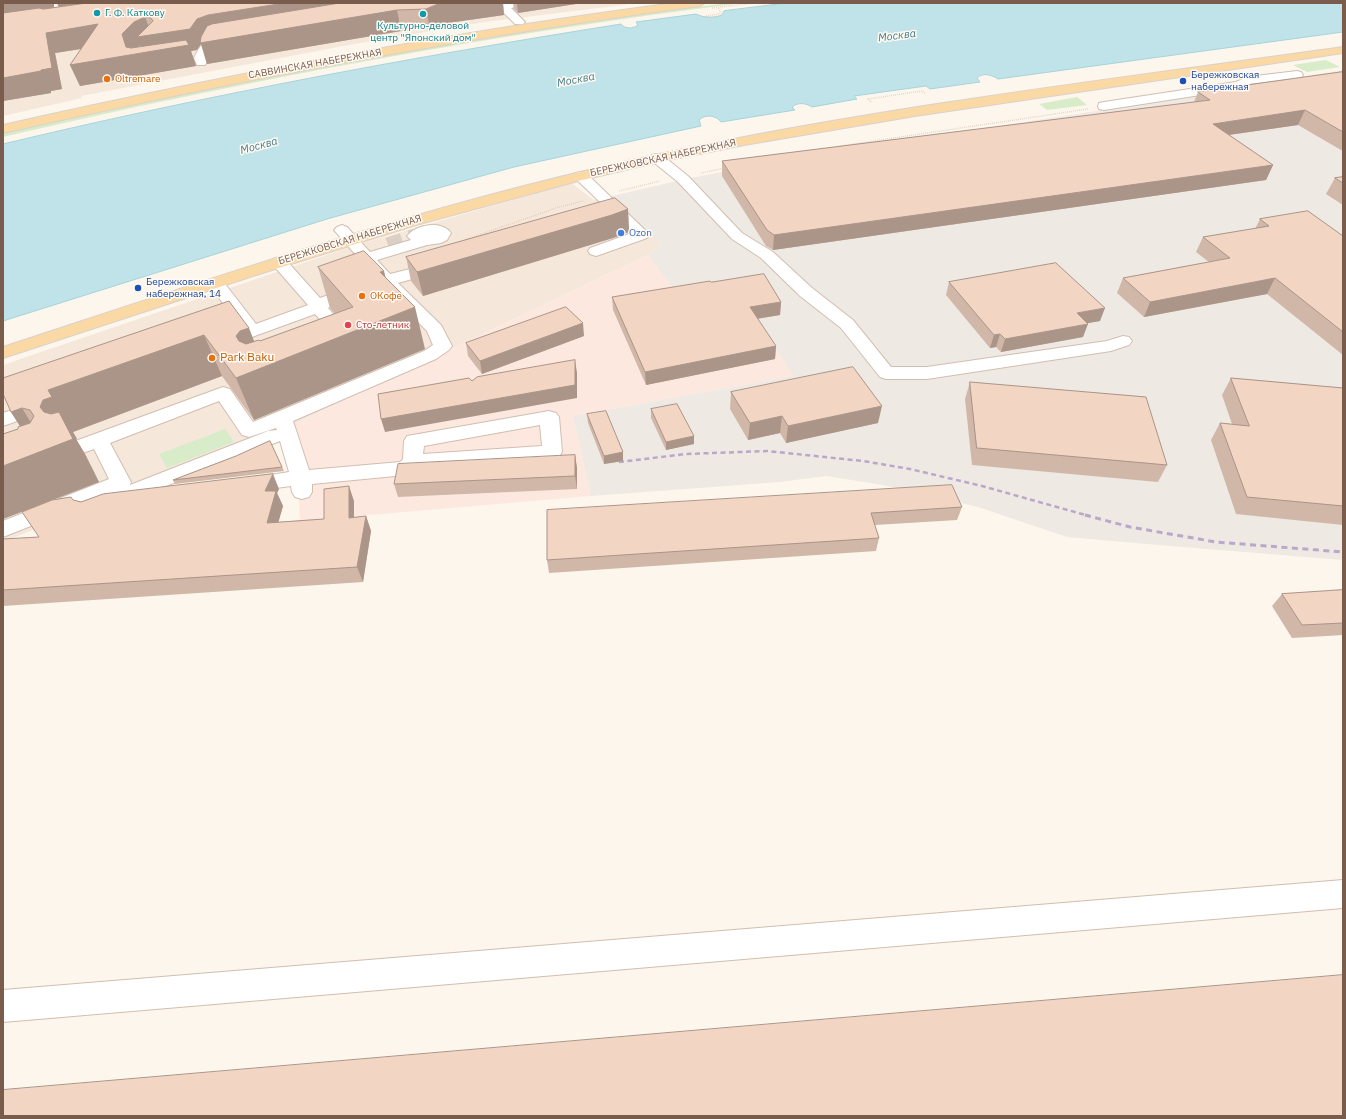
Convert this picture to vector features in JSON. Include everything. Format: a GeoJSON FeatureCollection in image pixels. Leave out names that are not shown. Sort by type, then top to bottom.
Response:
{"type":"FeatureCollection","features":[{"type":"Feature","properties":{"kind":"main road","name":"САВВИНСКАЯ НАБЕРЕЖНАЯ"},"geometry":{"type":"LineString","coordinates":[[3,121],[208,78],[364,48],[519,22],[654,3]]}},
{"type":"Feature","properties":{"kind":"main road","name":"САВВИНСКАЯ НАБЕРЕЖНАЯ"},"geometry":{"type":"LineString","coordinates":[[3,129],[189,88],[369,54],[542,25],[701,9]]}},
{"type":"Feature","properties":{"kind":"main road","name":"БЕРЕЖКОВСКАЯ НАБЕРЕЖНАЯ"},"geometry":{"type":"LineString","coordinates":[[3,353],[208,275],[356,245],[448,199],[540,175],[684,142],[774,125],[937,99],[1343,41]]}},
{"type":"Feature","properties":{"kind":"main road","name":"БЕРЕЖКОВСКАЯ НАБЕРЕЖНАЯ"},"geometry":{"type":"LineString","coordinates":[[208,275],[356,245],[458,207],[581,176],[657,158],[787,132],[944,107],[1343,50]]}},
{"type":"Feature","properties":{"kind":"main road"},"geometry":{"type":"LineString","coordinates":[[134,296],[184,279]]}},
{"type":"Feature","properties":{"kind":"lane"},"geometry":{"type":"LineString","coordinates":[[518,3],[509,4],[505,8],[519,22]]}},
{"type":"Feature","properties":{"kind":"lane"},"geometry":{"type":"LineString","coordinates":[[208,78],[202,60],[208,43],[239,35]]}},
{"type":"Feature","properties":{"kind":"lane"},"geometry":{"type":"LineString","coordinates":[[188,57],[202,60]]}},
{"type":"Feature","properties":{"kind":"lane"},"geometry":{"type":"LineString","coordinates":[[1104,106],[1239,86],[1247,82],[1297,75]]}},
{"type":"Feature","properties":{"kind":"lane"},"geometry":{"type":"LineString","coordinates":[[1148,79],[1172,95]]}},
{"type":"Feature","properties":{"kind":"lane"},"geometry":{"type":"LineString","coordinates":[[657,158],[680,177],[737,236],[767,256],[806,292],[847,324],[886,373],[927,373],[1111,346],[1123,341]]}},
{"type":"Feature","properties":{"kind":"lane"},"geometry":{"type":"LineString","coordinates":[[581,176],[642,235],[596,251]]}},
{"type":"Feature","properties":{"kind":"lane"},"geometry":{"type":"LineString","coordinates":[[604,218],[619,213]]}},
{"type":"Feature","properties":{"kind":"lane"},"geometry":{"type":"LineString","coordinates":[[356,245],[436,240],[442,237],[443,233],[439,230],[432,230],[415,236]]}},
{"type":"Feature","properties":{"kind":"lane"},"geometry":{"type":"LineString","coordinates":[[356,245],[388,245]]}},
{"type":"Feature","properties":{"kind":"lane"},"geometry":{"type":"LineString","coordinates":[[32,532],[108,501],[285,424],[430,355],[443,346],[435,329],[386,280],[356,245]]}},
{"type":"Feature","properties":{"kind":"lane"},"geometry":{"type":"LineString","coordinates":[[278,262],[337,328]]}},
{"type":"Feature","properties":{"kind":"lane"},"geometry":{"type":"LineString","coordinates":[[208,347],[318,307],[327,301],[386,280],[407,276],[452,262]]}},
{"type":"Feature","properties":{"kind":"lane"},"geometry":{"type":"LineString","coordinates":[[208,275],[253,331]]}},
{"type":"Feature","properties":{"kind":"lane"},"geometry":{"type":"LineString","coordinates":[[77,448],[229,390],[249,431],[285,424]]}},
{"type":"Feature","properties":{"kind":"lane"},"geometry":{"type":"LineString","coordinates":[[3,420],[58,400]]}},
{"type":"Feature","properties":{"kind":"lane"},"geometry":{"type":"LineString","coordinates":[[230,487],[301,478],[406,468],[413,461],[552,452],[549,417],[414,441],[413,461]]}},
{"type":"Feature","properties":{"kind":"lane"},"geometry":{"type":"LineString","coordinates":[[285,424],[301,478],[302,493],[344,489]]}},
{"type":"Feature","properties":{"kind":"lane"},"geometry":{"type":"LineString","coordinates":[[3,529],[122,482],[99,440]]}},
{"type":"Feature","properties":{"kind":"lane"},"geometry":{"type":"LineString","coordinates":[[108,501],[184,492]]}},
{"type":"Feature","properties":{"kind":"lane"},"geometry":{"type":"LineString","coordinates":[[3,1006],[1343,894]]}},
{"type":"Feature","properties":{"kind":"path"},"geometry":{"type":"LineString","coordinates":[[701,9],[709,16],[719,14],[721,12],[718,8]]}},
{"type":"Feature","properties":{"kind":"path"},"geometry":{"type":"LineString","coordinates":[[1297,75],[1312,76],[1343,71]]}},
{"type":"Feature","properties":{"kind":"path"},"geometry":{"type":"LineString","coordinates":[[871,102],[868,99],[922,91],[926,94]]}},
{"type":"Feature","properties":{"kind":"path"},"geometry":{"type":"LineString","coordinates":[[838,147],[1104,106]]}},
{"type":"Feature","properties":{"kind":"path"},"geometry":{"type":"LineString","coordinates":[[464,241],[556,208],[680,177],[731,167]]}},
{"type":"Feature","properties":{"kind":"shaded area"},"geometry":{"type":"Polygon","coordinates":[[[213,3],[639,3],[485,22],[354,44],[81,96],[82,98],[3,116],[3,33],[213,3]]]}},
{"type":"Feature","properties":{"kind":"shaded area"},"geometry":{"type":"Polygon","coordinates":[[[1343,73],[1343,560],[1067,537],[978,507],[883,485],[826,476],[780,482],[591,496],[573,416],[794,376],[732,280],[675,291],[648,255],[661,243],[608,197],[685,179],[830,152],[1343,73]]]}},
{"type":"Feature","properties":{"kind":"shaded area"},"geometry":{"type":"Polygon","coordinates":[[[571,183],[594,200],[608,197],[661,243],[648,255],[295,424],[3,542],[3,365],[353,246],[571,183]]]}},
{"type":"Feature","properties":{"kind":"shaded area"},"geometry":{"type":"Polygon","coordinates":[[[648,255],[675,291],[732,279],[795,376],[573,416],[591,496],[300,521],[295,424],[648,255]]]}},
{"type":"Feature","properties":{"kind":"green space"},"geometry":{"type":"Polygon","coordinates":[[[728,3],[743,3],[557,29],[371,60],[187,96],[3,137],[3,133],[53,121],[154,99],[307,69],[528,31],[728,3]]]}},
{"type":"Feature","properties":{"kind":"green space"},"geometry":{"type":"Polygon","coordinates":[[[1326,60],[1340,67],[1307,72],[1293,65],[1326,60]]]}},
{"type":"Feature","properties":{"kind":"green space"},"geometry":{"type":"Polygon","coordinates":[[[1077,97],[1087,105],[1047,110],[1039,104],[1077,97]]]}},
{"type":"Feature","properties":{"kind":"green space"},"geometry":{"type":"Polygon","coordinates":[[[225,429],[234,442],[167,468],[159,454],[225,429]]]}},
{"type":"Feature","properties":{"kind":"water","name":"Москва"},"geometry":{"type":"Polygon","coordinates":[[[787,3],[1343,3],[1343,32],[998,79],[990,75],[982,75],[977,78],[980,82],[930,89],[926,86],[854,96],[857,99],[812,107],[805,104],[799,104],[792,107],[795,110],[721,122],[716,118],[707,116],[699,120],[701,126],[514,167],[327,219],[3,321],[3,144],[233,93],[465,50],[621,24],[627,28],[631,28],[638,25],[636,22],[696,14],[706,17],[716,17],[722,15],[724,11],[787,3]]]}},
{"type":"Feature","properties":{"kind":"building"},"geometry":{"type":"Polygon","coordinates":[[[87,3],[285,3],[208,15],[197,19],[190,29],[137,37],[153,21],[151,18],[145,17],[134,22],[122,34],[126,47],[131,48],[186,40],[189,45],[70,65],[98,24],[46,33],[52,68],[3,78],[3,13],[87,3]]]}},
{"type":"Feature","properties":{"kind":"building"},"geometry":{"type":"Polygon","coordinates":[[[340,3],[444,3],[426,9],[397,10],[200,43],[201,37],[207,26],[212,24],[340,3]]]}},
{"type":"Feature","properties":{"kind":"building"},"geometry":{"type":"Polygon","coordinates":[[[1343,72],[1343,132],[1305,110],[1213,124],[1273,165],[774,235],[767,230],[722,161],[1210,100],[1198,92],[1343,72]]]}},
{"type":"Feature","properties":{"kind":"building"},"geometry":{"type":"Polygon","coordinates":[[[1343,177],[1343,183],[1335,178],[1343,177]]]}},
{"type":"Feature","properties":{"kind":"building"},"geometry":{"type":"Polygon","coordinates":[[[615,198],[628,209],[417,272],[406,257],[615,198]]]}},
{"type":"Feature","properties":{"kind":"building"},"geometry":{"type":"Polygon","coordinates":[[[1308,211],[1343,236],[1343,332],[1275,278],[1150,302],[1123,278],[1230,258],[1203,237],[1269,226],[1260,219],[1308,211]]]}},
{"type":"Feature","properties":{"kind":"building"},"geometry":{"type":"Polygon","coordinates":[[[364,251],[384,271],[380,272],[415,307],[236,378],[204,335],[48,390],[52,397],[43,400],[40,407],[44,412],[51,414],[59,412],[73,439],[3,466],[3,434],[30,423],[34,416],[30,410],[22,408],[11,412],[3,394],[3,378],[229,301],[249,328],[240,331],[236,336],[239,341],[246,344],[260,341],[353,307],[318,267],[364,251]]]}},
{"type":"Feature","properties":{"kind":"building"},"geometry":{"type":"Polygon","coordinates":[[[1056,263],[1105,308],[1077,313],[1088,324],[1005,339],[1000,334],[994,335],[949,282],[1056,263]]]}},
{"type":"Feature","properties":{"kind":"building"},"geometry":{"type":"Polygon","coordinates":[[[764,274],[781,302],[750,307],[776,346],[645,372],[612,297],[764,274]]]}},
{"type":"Feature","properties":{"kind":"building"},"geometry":{"type":"Polygon","coordinates":[[[566,307],[583,323],[480,361],[466,343],[566,307]]]}},
{"type":"Feature","properties":{"kind":"building"},"geometry":{"type":"Polygon","coordinates":[[[575,360],[575,385],[381,419],[378,394],[469,378],[472,381],[477,377],[575,360]]]}},
{"type":"Feature","properties":{"kind":"building"},"geometry":{"type":"Polygon","coordinates":[[[853,367],[882,406],[788,426],[782,416],[750,423],[731,392],[853,367]]]}},
{"type":"Feature","properties":{"kind":"building"},"geometry":{"type":"Polygon","coordinates":[[[1231,378],[1343,388],[1343,506],[1247,497],[1220,423],[1249,426],[1231,378]]]}},
{"type":"Feature","properties":{"kind":"building"},"geometry":{"type":"Polygon","coordinates":[[[970,382],[1146,397],[1167,465],[977,448],[970,382]]]}},
{"type":"Feature","properties":{"kind":"building"},"geometry":{"type":"Polygon","coordinates":[[[677,404],[694,436],[666,442],[651,409],[677,404]]]}},
{"type":"Feature","properties":{"kind":"building"},"geometry":{"type":"Polygon","coordinates":[[[606,411],[623,452],[604,456],[587,414],[606,411]]]}},
{"type":"Feature","properties":{"kind":"building"},"geometry":{"type":"Polygon","coordinates":[[[270,441],[282,467],[173,480],[236,456],[270,441]]]}},
{"type":"Feature","properties":{"kind":"building"},"geometry":{"type":"Polygon","coordinates":[[[575,455],[575,476],[394,484],[398,464],[575,455]]]}},
{"type":"Feature","properties":{"kind":"building"},"geometry":{"type":"Polygon","coordinates":[[[273,474],[265,491],[276,491],[267,523],[324,519],[324,489],[349,486],[349,518],[366,516],[357,567],[3,590],[3,539],[39,537],[22,512],[52,500],[71,497],[73,500],[81,502],[103,494],[273,474]]]}},
{"type":"Feature","properties":{"kind":"building"},"geometry":{"type":"Polygon","coordinates":[[[952,485],[962,507],[871,513],[879,538],[547,560],[547,510],[952,485]]]}},
{"type":"Feature","properties":{"kind":"building"},"geometry":{"type":"Polygon","coordinates":[[[1343,590],[1343,623],[1302,625],[1282,594],[1343,590]]]}},
{"type":"Feature","properties":{"kind":"building"},"geometry":{"type":"Polygon","coordinates":[[[1343,975],[1343,1116],[3,1116],[3,1090],[1343,975]]]}},
{"type":"Feature","properties":{"kind":"tunnel"},"geometry":{"type":"LineString","coordinates":[[388,245],[415,236]]}},
{"type":"Feature","properties":{"kind":"railway"},"geometry":{"type":"LineString","coordinates":[[619,462],[686,454],[767,451],[863,461],[910,469],[982,486],[1089,516]]}},
{"type":"Feature","properties":{"kind":"railway"},"geometry":{"type":"LineString","coordinates":[[1085,515],[1130,527],[1216,542],[1343,552]]}},
{"type":"Feature","properties":{"kind":"place","name":"Г. Ф. Каткову"},"geometry":{"type":"Point","coordinates":[97,13]}},
{"type":"Feature","properties":{"kind":"place","name":"Культурно-деловой центр \"Японский дом\""},"geometry":{"type":"Point","coordinates":[423,14]}},
{"type":"Feature","properties":{"kind":"place","name":"Oltremare"},"geometry":{"type":"Point","coordinates":[107,79]}},
{"type":"Feature","properties":{"kind":"place","name":"Бережковская набережная"},"geometry":{"type":"Point","coordinates":[1183,81]}},
{"type":"Feature","properties":{"kind":"place","name":"Ozon"},"geometry":{"type":"Point","coordinates":[621,233]}},
{"type":"Feature","properties":{"kind":"place","name":"Бережковская набережная, 14"},"geometry":{"type":"Point","coordinates":[138,288]}},
{"type":"Feature","properties":{"kind":"place","name":"ОКофе"},"geometry":{"type":"Point","coordinates":[362,296]}},
{"type":"Feature","properties":{"kind":"place","name":"Сто-летник"},"geometry":{"type":"Point","coordinates":[348,325]}},
{"type":"Feature","properties":{"kind":"place","name":"Park Baku"},"geometry":{"type":"Point","coordinates":[212,358]}}]}
